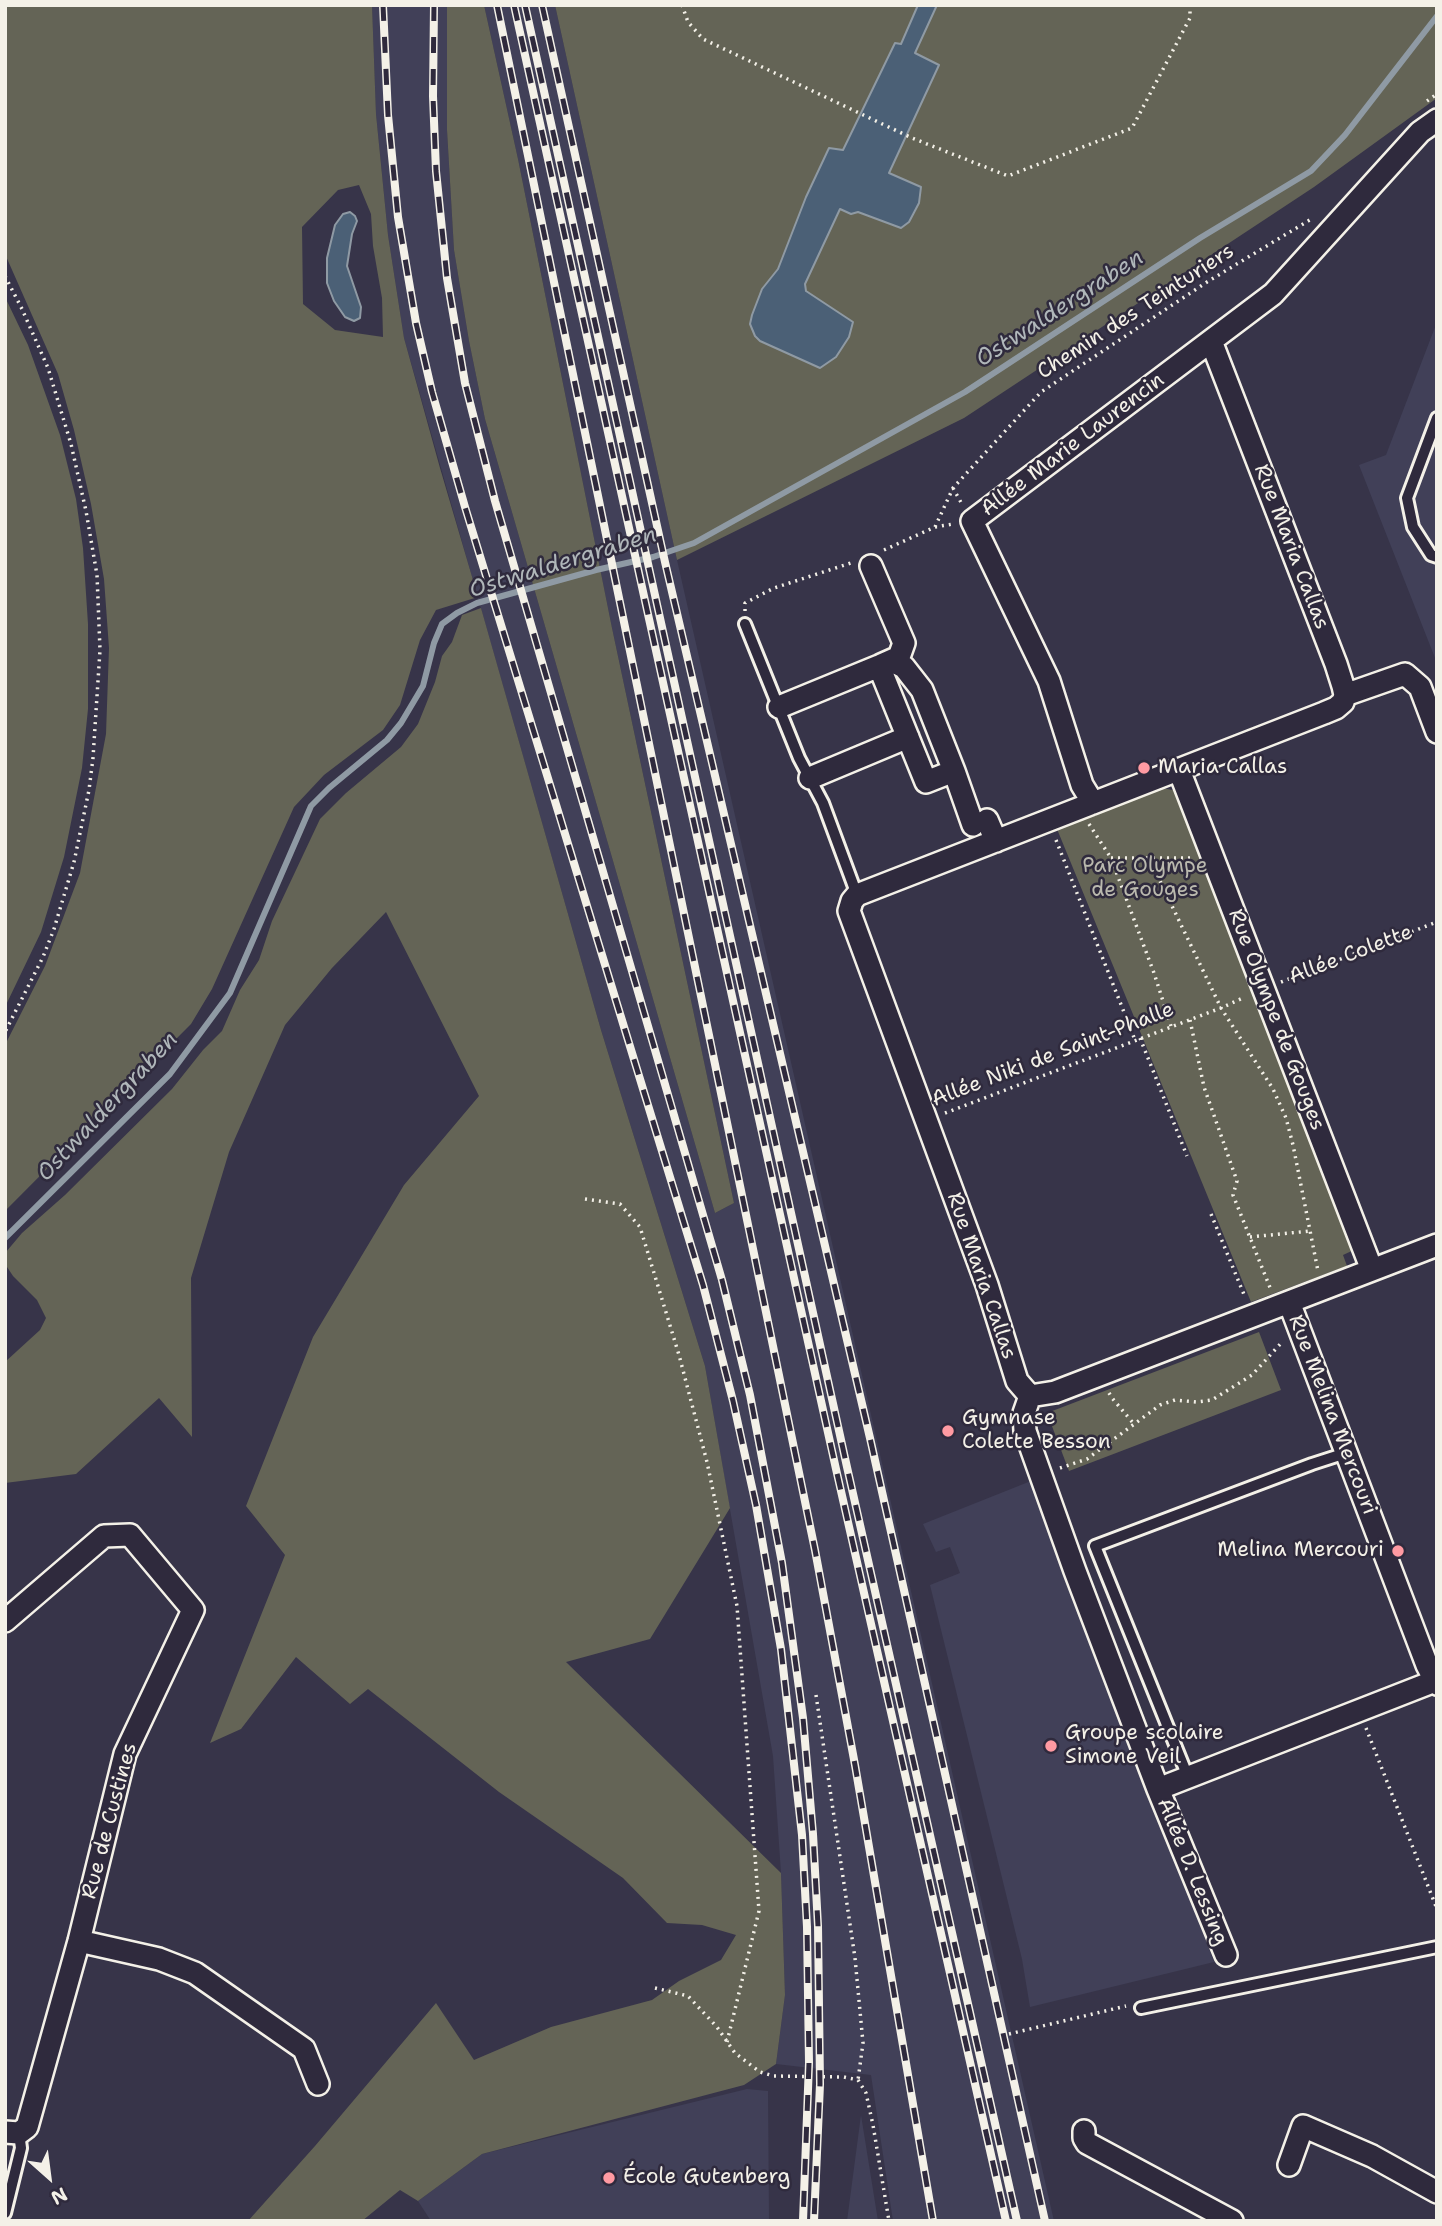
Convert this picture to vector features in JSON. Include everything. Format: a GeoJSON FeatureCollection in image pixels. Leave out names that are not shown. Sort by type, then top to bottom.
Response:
{"type":"FeatureCollection","features":[{"type":"Feature","properties":{"kind":"street"},"geometry":{"type":"LineString","coordinates":[[1210,341],[1273,294],[1420,132],[1437,120]]}},
{"type":"Feature","properties":{"kind":"street","name":"Rue Maria Callas"},"geometry":{"type":"LineString","coordinates":[[1210,341],[1336,664],[1345,695]]}},
{"type":"Feature","properties":{"kind":"street","name":"Allée Marie Laurencin"},"geometry":{"type":"LineString","coordinates":[[1093,803],[1082,785],[1049,681],[972,521],[1210,341]]}},
{"type":"Feature","properties":{"kind":"street"},"geometry":{"type":"LineString","coordinates":[[779,707],[899,657],[904,643],[869,560]]}},
{"type":"Feature","properties":{"kind":"street"},"geometry":{"type":"LineString","coordinates":[[885,664],[904,667],[922,690],[954,771],[980,823],[996,841]]}},
{"type":"Feature","properties":{"kind":"street"},"geometry":{"type":"LineString","coordinates":[[885,664],[904,729],[926,782],[954,771]]}},
{"type":"Feature","properties":{"kind":"street"},"geometry":{"type":"LineString","coordinates":[[858,895],[1324,713],[1343,702],[1345,695],[1405,674],[1420,687],[1437,732]]}},
{"type":"Feature","properties":{"kind":"street"},"geometry":{"type":"LineString","coordinates":[[810,778],[904,729],[930,710]]}},
{"type":"Feature","properties":{"kind":"street","name":"Rue Olympe de Gouges"},"geometry":{"type":"LineString","coordinates":[[1180,770],[1372,1270]]}},
{"type":"Feature","properties":{"kind":"street","name":"Rue Maria Callas"},"geometry":{"type":"LineString","coordinates":[[858,895],[852,901],[849,911],[986,1285],[1017,1381],[1030,1396]]}},
{"type":"Feature","properties":{"kind":"street"},"geometry":{"type":"LineString","coordinates":[[1030,1396],[1055,1392],[1437,1245]]}},
{"type":"Feature","properties":{"kind":"street","name":"Rue Melina Mercouri"},"geometry":{"type":"LineString","coordinates":[[1283,1304],[1301,1334],[1436,1682]]}},
{"type":"Feature","properties":{"kind":"street","name":"Allée D. Lessing"},"geometry":{"type":"LineString","coordinates":[[1030,1396],[1024,1413],[1025,1431],[1158,1788],[1226,1955]]}},
{"type":"Feature","properties":{"kind":"street","name":"Rue de Custines"},"geometry":{"type":"LineString","coordinates":[[5,1621],[104,1536],[130,1535],[192,1610],[125,1754],[79,1941],[27,2127],[12,2133]]}},
{"type":"Feature","properties":{"kind":"street"},"geometry":{"type":"LineString","coordinates":[[1158,1788],[1436,1682]]}},
{"type":"Feature","properties":{"kind":"street"},"geometry":{"type":"LineString","coordinates":[[79,1941],[159,1959],[195,1973],[304,2049],[318,2084]]}},
{"type":"Feature","properties":{"kind":"street"},"geometry":{"type":"LineString","coordinates":[[1289,2165],[1303,2126],[1372,2156],[1437,2192]]}},
{"type":"Feature","properties":{"kind":"street"},"geometry":{"type":"LineString","coordinates":[[1084,2131],[1087,2143],[1233,2221]]}},
{"type":"Feature","properties":{"kind":"lane"},"geometry":{"type":"LineString","coordinates":[[1437,418],[1407,498],[1413,527],[1431,555],[1437,557]]}},
{"type":"Feature","properties":{"kind":"lane","name":"Rue Maria Callas"},"geometry":{"type":"LineString","coordinates":[[745,624],[799,758],[822,803],[858,895]]}},
{"type":"Feature","properties":{"kind":"lane"},"geometry":{"type":"LineString","coordinates":[[1188,1777],[1096,1546],[1346,1453]]}},
{"type":"Feature","properties":{"kind":"lane"},"geometry":{"type":"LineString","coordinates":[[1142,2007],[1437,1947]]}},
{"type":"Feature","properties":{"kind":"lane"},"geometry":{"type":"LineString","coordinates":[[5,2213],[21,2148],[12,2133]]}},
{"type":"Feature","properties":{"kind":"path"},"geometry":{"type":"LineString","coordinates":[[682,5],[688,22],[703,39],[912,138],[1008,176],[1132,128],[1190,18],[1190,5]]}},
{"type":"Feature","properties":{"kind":"path","name":"Chemin des Teinturiers"},"geometry":{"type":"LineString","coordinates":[[745,624],[745,603],[774,588],[869,560],[935,527],[953,488],[1041,392],[1207,282],[1317,215],[1342,221]]}},
{"type":"Feature","properties":{"kind":"path"},"geometry":{"type":"LineString","coordinates":[[5,276],[48,368],[71,444],[97,575],[100,650],[92,768],[74,862],[44,957],[5,1032]]}},
{"type":"Feature","properties":{"kind":"path"},"geometry":{"type":"LineString","coordinates":[[1093,803],[1087,820],[1111,858],[1154,972],[1171,1026]]}},
{"type":"Feature","properties":{"kind":"path"},"geometry":{"type":"LineString","coordinates":[[1048,821],[1187,1156]]}},
{"type":"Feature","properties":{"kind":"path"},"geometry":{"type":"LineString","coordinates":[[1148,856],[1221,1008],[1273,1089],[1286,1118],[1322,1289]]}},
{"type":"Feature","properties":{"kind":"path"},"geometry":{"type":"LineString","coordinates":[[1111,858],[1213,858]]}},
{"type":"Feature","properties":{"kind":"path","name":"Allée Colette"},"geometry":{"type":"LineString","coordinates":[[1221,1008],[1264,988],[1437,922]]}},
{"type":"Feature","properties":{"kind":"path","name":"Allée Niki de Saint-Phalle"},"geometry":{"type":"LineString","coordinates":[[927,1120],[1221,1008]]}},
{"type":"Feature","properties":{"kind":"path"},"geometry":{"type":"LineString","coordinates":[[1189,1020],[1205,1087],[1237,1181],[1233,1195],[1283,1304]]}},
{"type":"Feature","properties":{"kind":"path"},"geometry":{"type":"LineString","coordinates":[[585,1199],[620,1204],[640,1227],[679,1355],[707,1462],[737,1606],[759,1911],[727,2042]]}},
{"type":"Feature","properties":{"kind":"path"},"geometry":{"type":"LineString","coordinates":[[1211,1214],[1252,1316]]}},
{"type":"Feature","properties":{"kind":"path"},"geometry":{"type":"LineString","coordinates":[[1250,1237],[1310,1231]]}},
{"type":"Feature","properties":{"kind":"path"},"geometry":{"type":"LineString","coordinates":[[1041,1474],[1087,1459],[1160,1405],[1175,1400],[1212,1400],[1252,1375],[1283,1342],[1301,1334]]}},
{"type":"Feature","properties":{"kind":"path"},"geometry":{"type":"LineString","coordinates":[[1102,1373],[1111,1398],[1134,1424]]}},
{"type":"Feature","properties":{"kind":"path"},"geometry":{"type":"LineString","coordinates":[[816,1695],[855,1958],[863,2043],[858,2080],[866,2093],[876,2136],[889,2221]]}},
{"type":"Feature","properties":{"kind":"path"},"geometry":{"type":"LineString","coordinates":[[1359,1710],[1437,1909]]}},
{"type":"Feature","properties":{"kind":"path"},"geometry":{"type":"LineString","coordinates":[[655,1988],[688,1996],[717,2027],[735,2053],[760,2072],[774,2076],[844,2077],[858,2080]]}},
{"type":"Feature","properties":{"kind":"path"},"geometry":{"type":"LineString","coordinates":[[1010,2034],[1129,2006],[1142,2007]]}},
{"type":"Feature","properties":{"kind":"shaded area"},"geometry":{"type":"Polygon","coordinates":[[[372,5],[447,5],[447,130],[454,250],[485,419],[715,1213],[734,1203],[484,5],[555,5],[677,560],[1054,2221],[893,2221],[871,2075],[776,2064],[785,1995],[781,1873],[773,1756],[705,1366],[601,1030],[404,338],[388,235],[376,114],[372,5]]]}},
{"type":"Feature","properties":{"kind":"shaded area"},"geometry":{"type":"Polygon","coordinates":[[[918,5],[937,5],[915,53],[939,65],[889,173],[921,187],[919,203],[909,222],[901,228],[858,212],[851,214],[840,209],[805,284],[806,291],[853,322],[849,337],[836,357],[820,368],[760,341],[750,324],[752,315],[762,289],[778,269],[806,197],[829,148],[843,150],[895,43],[901,44],[918,5]]]}},
{"type":"Feature","properties":{"kind":"shaded area"},"geometry":{"type":"Polygon","coordinates":[[[350,212],[357,221],[347,266],[361,307],[360,318],[354,321],[345,317],[334,301],[327,283],[327,258],[335,225],[343,214],[350,212]]]}},
{"type":"Feature","properties":{"kind":"shaded area"},"geometry":{"type":"Polygon","coordinates":[[[1437,322],[1437,663],[1359,465],[1386,455],[1437,322]]]}},
{"type":"Feature","properties":{"kind":"shaded area","name":"Groupe scolaire Simone Veil"},"geometry":{"type":"Polygon","coordinates":[[[1031,1481],[1214,1962],[1030,2007],[1022,1959],[930,1585],[960,1573],[950,1547],[936,1552],[923,1524],[1031,1481]]]}},
{"type":"Feature","properties":{"kind":"shaded area","name":"École Gutenberg"},"geometry":{"type":"Polygon","coordinates":[[[747,2089],[768,2091],[769,2221],[431,2221],[418,2201],[482,2154],[747,2089]]]}},
{"type":"Feature","properties":{"kind":"shaded area"},"geometry":{"type":"Polygon","coordinates":[[[861,2115],[878,2221],[847,2221],[861,2115]]]}},
{"type":"Feature","properties":{"kind":"green space"},"geometry":{"type":"Polygon","coordinates":[[[5,5],[372,5],[376,114],[388,235],[404,338],[478,597],[436,610],[420,640],[400,705],[383,730],[324,775],[294,807],[212,989],[191,1024],[5,1211],[5,1045],[45,966],[80,873],[106,734],[109,648],[104,579],[74,430],[58,374],[5,254],[5,5]],[[359,185],[338,190],[302,227],[303,304],[335,330],[383,337],[382,298],[373,246],[371,214],[359,185]]]}},
{"type":"Feature","properties":{"kind":"green space"},"geometry":{"type":"Polygon","coordinates":[[[447,5],[484,5],[734,1203],[715,1213],[485,419],[454,250],[447,130],[447,5]]]}},
{"type":"Feature","properties":{"kind":"green space"},"geometry":{"type":"Polygon","coordinates":[[[555,5],[1437,5],[1437,98],[1314,187],[964,418],[677,560],[555,5]]]}},
{"type":"Feature","properties":{"kind":"green space"},"geometry":{"type":"Polygon","coordinates":[[[5,297],[28,345],[60,435],[76,499],[83,548],[88,624],[88,709],[82,768],[64,857],[41,932],[5,1007],[5,297]]]}},
{"type":"Feature","properties":{"kind":"green space"},"geometry":{"type":"Polygon","coordinates":[[[481,608],[601,1030],[705,1366],[730,1508],[650,1639],[566,1662],[781,1873],[785,1995],[776,2064],[744,2085],[482,2154],[418,2201],[400,2190],[362,2221],[248,2221],[436,2003],[474,2060],[551,2027],[652,2000],[679,1981],[721,1960],[736,1935],[702,1925],[667,1923],[623,1878],[499,1792],[368,1689],[350,1704],[296,1657],[241,1729],[210,1743],[285,1555],[246,1506],[313,1337],[404,1185],[479,1096],[386,912],[332,968],[285,1025],[229,1152],[191,1278],[192,1437],[159,1398],[76,1474],[5,1483],[5,1362],[40,1330],[46,1318],[37,1300],[5,1264],[6,1252],[22,1233],[65,1195],[172,1089],[222,1031],[240,990],[259,960],[272,921],[320,819],[346,793],[401,747],[418,724],[442,656],[452,642],[462,615],[481,608]]]}},
{"type":"Feature","properties":{"kind":"green space","name":"Parc Olympe de Gouges"},"geometry":{"type":"Polygon","coordinates":[[[1162,788],[1178,791],[1356,1249],[1343,1255],[1347,1266],[1251,1302],[1057,829],[1162,788]]]}},
{"type":"Feature","properties":{"kind":"green space"},"geometry":{"type":"Polygon","coordinates":[[[1259,1332],[1281,1390],[1069,1471],[1047,1413],[1259,1332]]]}},
{"type":"Feature","properties":{"kind":"waterway","name":"Ostwaldergraben"},"geometry":{"type":"LineString","coordinates":[[5,1238],[170,1074],[230,993],[311,806],[387,740],[401,723],[423,686],[442,624],[477,603],[653,557],[694,543],[965,392],[1200,238],[1311,171],[1345,135],[1437,16]]}},
{"type":"Feature","properties":{"kind":"railway"},"geometry":{"type":"LineString","coordinates":[[383,5],[388,115],[398,217],[416,323],[432,392],[703,1285],[756,1505],[781,1649],[802,1835],[807,1927],[809,2063],[803,2221]]}},
{"type":"Feature","properties":{"kind":"railway"},"geometry":{"type":"LineString","coordinates":[[434,5],[436,171],[447,278],[465,383],[495,501],[722,1280],[750,1395],[782,1563],[803,1718],[818,1926],[820,2084],[814,2221]]}},
{"type":"Feature","properties":{"kind":"railway"},"geometry":{"type":"LineString","coordinates":[[497,5],[815,1550],[855,1765],[933,2221]]}},
{"type":"Feature","properties":{"kind":"railway"},"geometry":{"type":"LineString","coordinates":[[514,5],[836,1469],[1006,2221]]}},
{"type":"Feature","properties":{"kind":"railway"},"geometry":{"type":"LineString","coordinates":[[525,5],[847,1467],[1017,2221]]}},
{"type":"Feature","properties":{"kind":"railway"},"geometry":{"type":"LineString","coordinates":[[542,5],[665,562],[870,1438],[1045,2221]]}},
{"type":"Feature","properties":{"kind":"place","name":"Maria Callas"},"geometry":{"type":"Point","coordinates":[1144,768]}},
{"type":"Feature","properties":{"kind":"place","name":"Gymnase Colette Besson"},"geometry":{"type":"Point","coordinates":[948,1431]}},
{"type":"Feature","properties":{"kind":"place","name":"Melina Mercouri"},"geometry":{"type":"Point","coordinates":[1398,1551]}},
{"type":"Feature","properties":{"kind":"place","name":"Groupe scolaire Simone Veil"},"geometry":{"type":"Point","coordinates":[1051,1746]}},
{"type":"Feature","properties":{"kind":"place","name":"École Gutenberg"},"geometry":{"type":"Point","coordinates":[609,2178]}}]}
